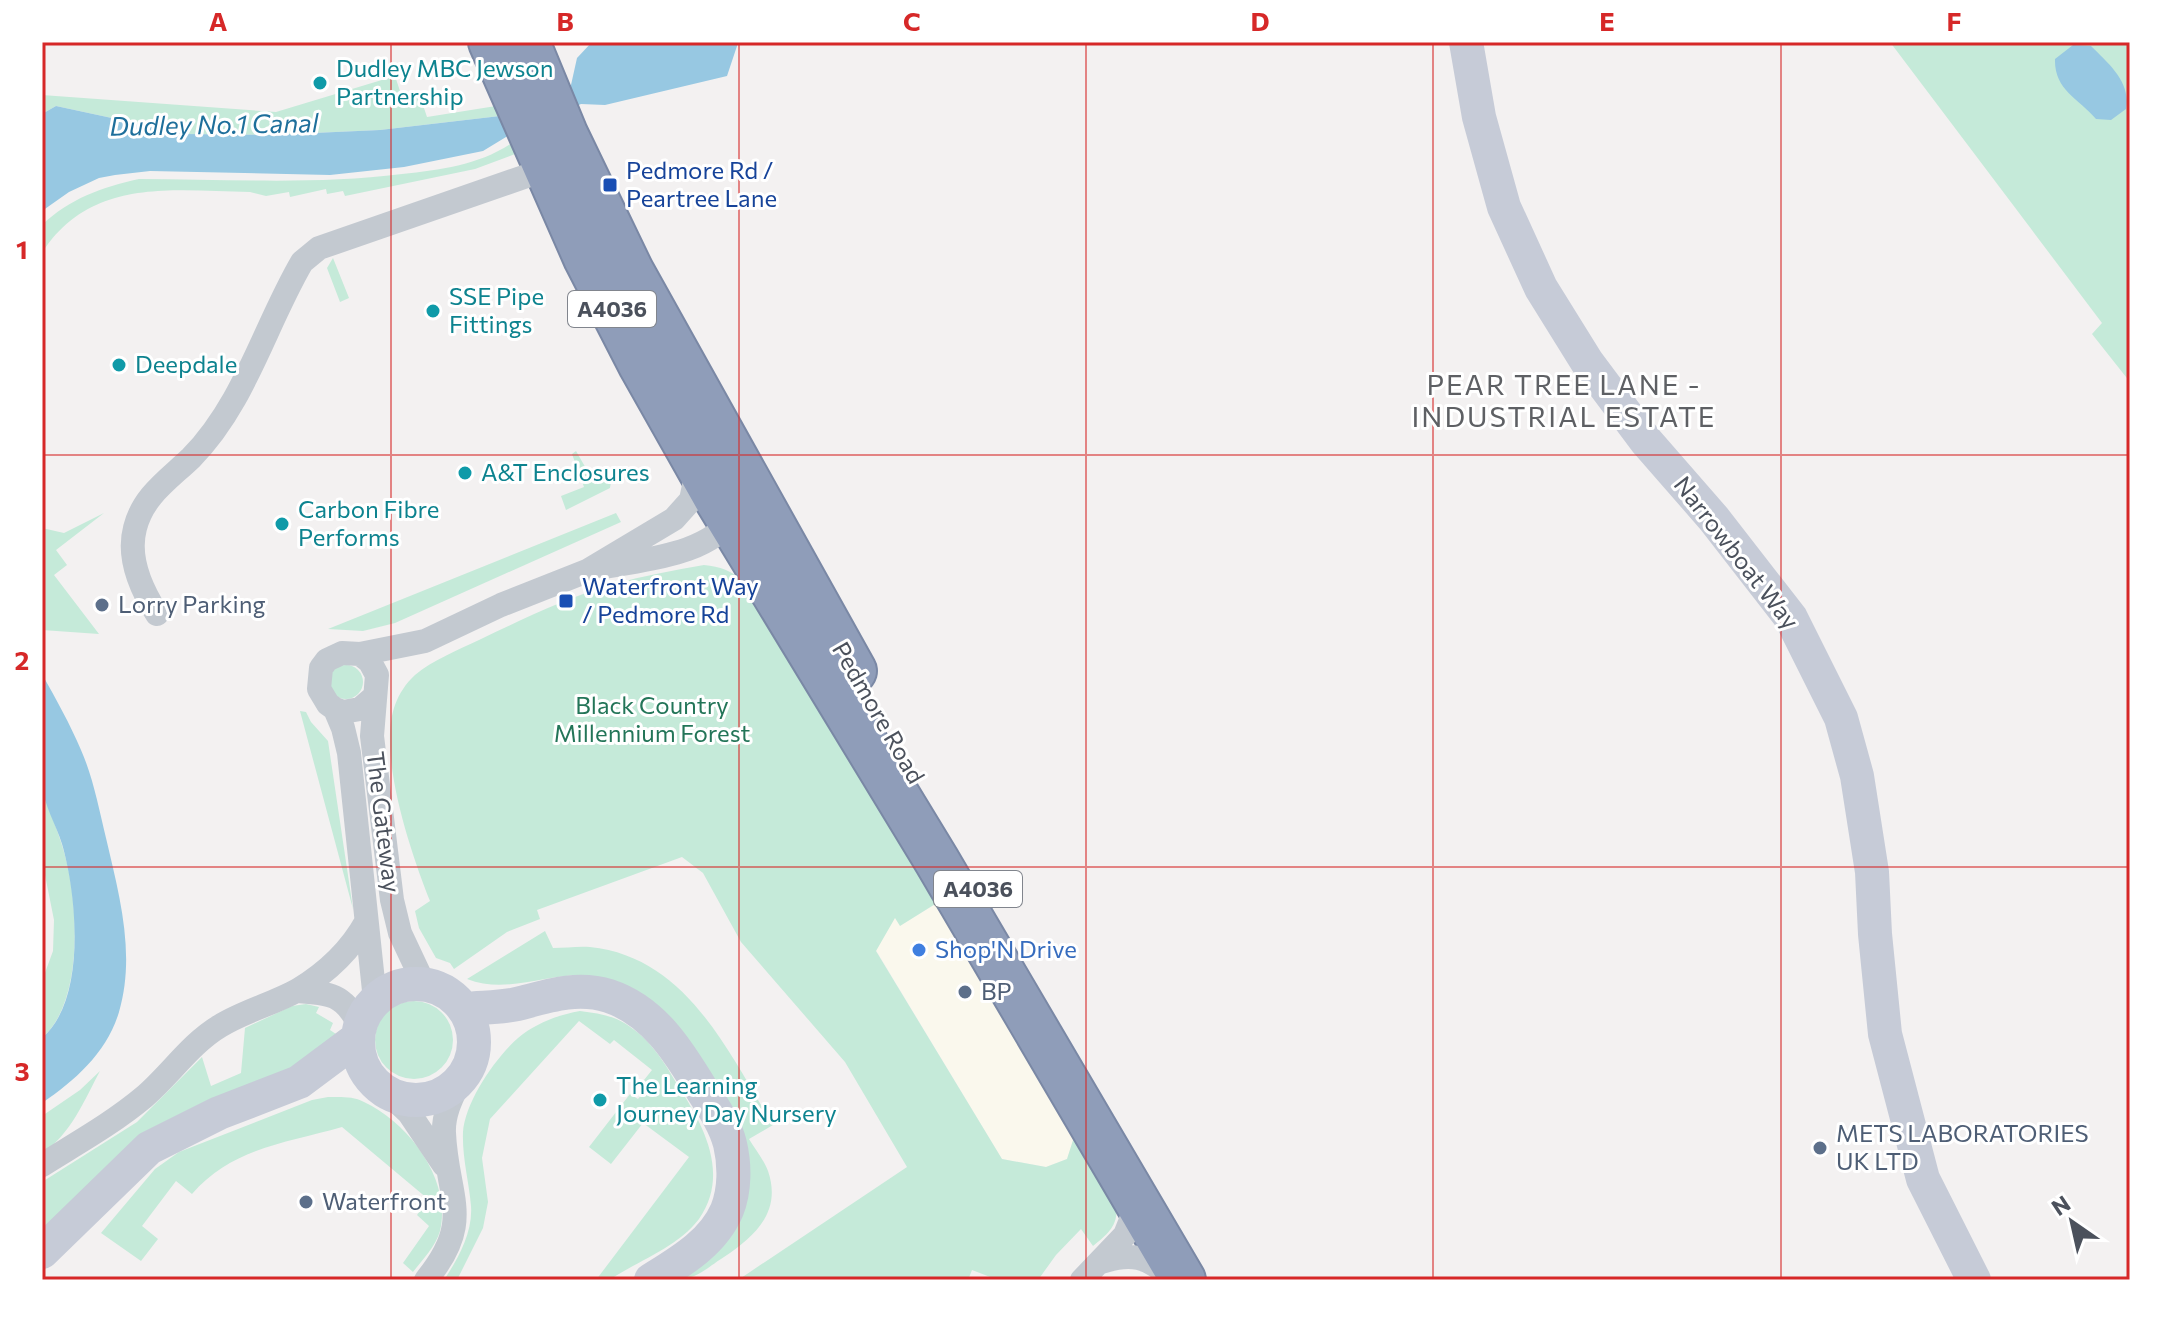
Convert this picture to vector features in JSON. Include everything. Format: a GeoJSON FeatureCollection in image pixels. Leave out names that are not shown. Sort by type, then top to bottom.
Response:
{"type":"FeatureCollection","features":[{"type":"Feature","properties":{"kind":"highway"},"geometry":{"type":"LineString","coordinates":[[491,42],[529,92]]}},
{"type":"Feature","properties":{"kind":"highway","name":"A4036"},"geometry":{"type":"LineString","coordinates":[[527,42],[529,92],[550,149]]}},
{"type":"Feature","properties":{"kind":"highway","name":"Pedmore Road"},"geometry":{"type":"LineString","coordinates":[[550,149],[593,271],[698,466],[736,518],[1021,963],[1211,1280]]}},
{"type":"Feature","properties":{"kind":"highway","name":"Pedmore Road"},"geometry":{"type":"LineString","coordinates":[[550,149],[631,271],[736,518],[1183,1280]]}},
{"type":"Feature","properties":{"kind":"street","name":"Narrowboat Way"},"geometry":{"type":"LineString","coordinates":[[1466,42],[1479,117],[1504,207],[1541,288],[1587,362],[1646,441],[1714,519],[1791,618],[1841,718],[1857,776],[1872,872],[1885,1034],[1923,1179],[1974,1280]]}},
{"type":"Feature","properties":{"kind":"street"},"geometry":{"type":"LineString","coordinates":[[157,614],[136,571],[133,552],[134,529],[144,503],[211,436],[228,410],[302,262],[319,248],[550,149]]}},
{"type":"Feature","properties":{"kind":"street","name":"The Gateway"},"geometry":{"type":"LineString","coordinates":[[674,519],[691,500],[698,466]]}},
{"type":"Feature","properties":{"kind":"street","name":"The Gateway"},"geometry":{"type":"LineString","coordinates":[[587,571],[674,519],[709,509],[736,518]]}},
{"type":"Feature","properties":{"kind":"street","name":"The Gateway"},"geometry":{"type":"LineString","coordinates":[[425,641],[360,709],[343,712],[335,709],[319,689],[321,668],[336,654],[360,654],[425,641],[501,605],[736,518]]}},
{"type":"Feature","properties":{"kind":"street"},"geometry":{"type":"LineString","coordinates":[[360,654],[375,669],[376,690]]}},
{"type":"Feature","properties":{"kind":"street","name":"The Gateway"},"geometry":{"type":"LineString","coordinates":[[376,690],[372,736],[392,900],[400,933],[424,984]]}},
{"type":"Feature","properties":{"kind":"street","name":"The Gateway"},"geometry":{"type":"LineString","coordinates":[[335,709],[349,753],[366,922],[364,1021]]}},
{"type":"Feature","properties":{"kind":"street","name":"The Gateway"},"geometry":{"type":"LineString","coordinates":[[42,1165],[145,1096],[185,1054],[218,1026],[297,991],[344,955],[366,922]]}},
{"type":"Feature","properties":{"kind":"street"},"geometry":{"type":"LineString","coordinates":[[299,1082],[398,987],[424,984],[447,993],[465,1009],[474,1034],[466,1070],[446,1110],[444,1131],[455,1227],[450,1247],[426,1280]]}},
{"type":"Feature","properties":{"kind":"street"},"geometry":{"type":"LineString","coordinates":[[297,991],[338,997],[364,1021]]}},
{"type":"Feature","properties":{"kind":"street"},"geometry":{"type":"LineString","coordinates":[[465,1009],[524,1003],[561,992],[590,992],[612,997],[637,1011],[674,1045],[723,1124],[730,1146],[733,1189],[727,1211],[714,1232],[695,1250],[651,1280]]}},
{"type":"Feature","properties":{"kind":"street"},"geometry":{"type":"LineString","coordinates":[[42,1252],[149,1148],[219,1113],[299,1082],[345,1079],[411,1100],[438,1096],[466,1070],[524,1003]]}},
{"type":"Feature","properties":{"kind":"street"},"geometry":{"type":"LineString","coordinates":[[364,1021],[359,1056],[367,1074],[409,1113],[449,1174]]}},
{"type":"Feature","properties":{"kind":"street"},"geometry":{"type":"LineString","coordinates":[[1082,1280],[1125,1235],[1137,1205]]}},
{"type":"Feature","properties":{"kind":"street"},"geometry":{"type":"LineString","coordinates":[[1101,1262],[1123,1255],[1146,1260],[1171,1280]]}},
{"type":"Feature","properties":{"kind":"shaded area"},"geometry":{"type":"Polygon","coordinates":[[[966,886],[1136,1174],[1074,1138],[1067,1159],[1046,1167],[1002,1159],[876,950],[895,917],[901,925],[966,886]]]}},
{"type":"Feature","properties":{"kind":"green space"},"geometry":{"type":"Polygon","coordinates":[[[1890,42],[2130,42],[2130,382],[2092,334],[2102,323],[1890,42]]]}},
{"type":"Feature","properties":{"kind":"green space"},"geometry":{"type":"Polygon","coordinates":[[[395,76],[401,94],[418,90],[427,117],[496,106],[500,116],[380,130],[269,135],[186,134],[56,106],[42,114],[42,95],[276,112],[395,76]]]}},
{"type":"Feature","properties":{"kind":"green space"},"geometry":{"type":"Polygon","coordinates":[[[512,143],[515,154],[475,169],[345,196],[343,191],[327,194],[326,189],[290,197],[289,192],[266,196],[250,192],[191,190],[135,194],[109,200],[84,211],[62,229],[42,253],[42,225],[52,216],[87,195],[139,179],[303,180],[369,177],[459,165],[486,157],[512,143]]]}},
{"type":"Feature","properties":{"kind":"green space"},"geometry":{"type":"Polygon","coordinates":[[[333,258],[349,298],[340,302],[327,268],[333,258]]]}},
{"type":"Feature","properties":{"kind":"green space"},"geometry":{"type":"Polygon","coordinates":[[[576,451],[595,484],[612,476],[610,488],[566,510],[561,496],[584,487],[572,454],[576,451]]]}},
{"type":"Feature","properties":{"kind":"green space"},"geometry":{"type":"Polygon","coordinates":[[[104,513],[56,550],[67,565],[54,575],[99,634],[42,630],[42,528],[64,533],[104,513]]]}},
{"type":"Feature","properties":{"kind":"green space"},"geometry":{"type":"Polygon","coordinates":[[[616,513],[621,522],[395,623],[363,631],[328,629],[616,513]]]}},
{"type":"Feature","properties":{"kind":"green space","name":"Black Country Millennium Forest"},"geometry":{"type":"Polygon","coordinates":[[[704,565],[725,570],[743,582],[940,901],[900,926],[895,918],[876,951],[1002,1159],[1046,1167],[1067,1159],[1074,1137],[1116,1205],[1114,1224],[1103,1237],[1093,1246],[1081,1229],[1038,1280],[998,1280],[972,1270],[968,1280],[738,1280],[907,1167],[845,1062],[741,942],[703,873],[682,857],[537,910],[540,919],[507,932],[454,969],[450,963],[436,958],[419,928],[415,911],[430,901],[406,831],[390,750],[395,705],[406,685],[438,660],[563,602],[625,581],[704,565]]]}},
{"type":"Feature","properties":{"kind":"green space"},"geometry":{"type":"Polygon","coordinates":[[[346,665],[358,670],[363,682],[358,694],[346,699],[334,694],[329,682],[334,670],[346,665]]]}},
{"type":"Feature","properties":{"kind":"green space"},"geometry":{"type":"Polygon","coordinates":[[[300,711],[306,712],[328,741],[353,909],[300,711]]]}},
{"type":"Feature","properties":{"kind":"green space"},"geometry":{"type":"Polygon","coordinates":[[[42,789],[68,866],[75,940],[70,985],[64,1006],[42,1038],[42,981],[53,951],[54,920],[42,860],[42,789]]]}},
{"type":"Feature","properties":{"kind":"green space"},"geometry":{"type":"Polygon","coordinates":[[[545,931],[553,948],[590,947],[624,955],[653,969],[679,988],[721,1039],[773,1125],[749,1139],[766,1167],[771,1186],[771,1199],[763,1222],[735,1249],[693,1276],[669,1280],[691,1266],[738,1129],[582,975],[496,985],[467,979],[545,931]]]}},
{"type":"Feature","properties":{"kind":"green space"},"geometry":{"type":"Polygon","coordinates":[[[414,1001],[429,1004],[446,1018],[453,1040],[450,1055],[436,1072],[414,1079],[399,1076],[382,1062],[375,1040],[378,1025],[392,1008],[414,1001]]]}},
{"type":"Feature","properties":{"kind":"green space"},"geometry":{"type":"Polygon","coordinates":[[[306,1004],[319,1007],[316,1013],[333,1023],[330,1030],[336,1034],[323,1050],[42,1230],[42,1182],[137,1122],[202,1057],[211,1086],[241,1073],[245,1028],[292,1006],[306,1004]]]}},
{"type":"Feature","properties":{"kind":"green space"},"geometry":{"type":"Polygon","coordinates":[[[580,1011],[610,1016],[626,1024],[642,1036],[661,1058],[695,1115],[709,1149],[713,1184],[708,1202],[699,1219],[669,1246],[609,1280],[596,1280],[689,1157],[643,1123],[611,1164],[589,1147],[630,1094],[638,1099],[649,1085],[644,1080],[652,1070],[614,1040],[610,1044],[579,1021],[490,1119],[482,1158],[488,1202],[483,1228],[457,1280],[444,1280],[470,1226],[471,1206],[463,1132],[475,1094],[500,1057],[518,1038],[548,1020],[580,1011]]]}},
{"type":"Feature","properties":{"kind":"green space"},"geometry":{"type":"Polygon","coordinates":[[[100,1071],[69,1127],[42,1153],[42,1116],[80,1090],[100,1071]]]}},
{"type":"Feature","properties":{"kind":"green space"},"geometry":{"type":"Polygon","coordinates":[[[328,1097],[356,1099],[381,1111],[411,1139],[433,1173],[440,1192],[440,1231],[413,1272],[403,1263],[429,1226],[417,1215],[428,1199],[342,1127],[280,1143],[242,1157],[224,1166],[192,1194],[176,1181],[142,1226],[158,1239],[141,1261],[101,1233],[155,1169],[179,1152],[312,1100],[328,1097]]]}},
{"type":"Feature","properties":{"kind":"water"},"geometry":{"type":"Polygon","coordinates":[[[592,42],[738,43],[727,76],[605,105],[581,104],[506,137],[483,151],[404,167],[330,175],[150,171],[115,175],[99,178],[69,192],[42,211],[42,114],[56,106],[186,134],[269,135],[380,130],[500,116],[571,85],[577,58],[592,42]]]}},
{"type":"Feature","properties":{"kind":"water"},"geometry":{"type":"Polygon","coordinates":[[[2073,45],[2091,46],[2122,82],[2127,99],[2126,109],[2111,120],[2096,119],[2068,93],[2058,78],[2055,59],[2073,45]]]}},
{"type":"Feature","properties":{"kind":"water"},"geometry":{"type":"Polygon","coordinates":[[[42,674],[77,740],[92,782],[120,902],[126,968],[119,1012],[107,1040],[78,1075],[42,1103],[42,1038],[56,1021],[66,999],[72,973],[74,918],[72,890],[62,844],[42,785],[42,674]]]}},
{"type":"Feature","properties":{"kind":"place","name":"Dudley MBC Jewson Partnership"},"geometry":{"type":"Point","coordinates":[320,83]}},
{"type":"Feature","properties":{"kind":"place","name":"Pedmore Rd / Peartree Lane"},"geometry":{"type":"Point","coordinates":[610,185]}},
{"type":"Feature","properties":{"kind":"place","name":"SSE Pipe Fittings"},"geometry":{"type":"Point","coordinates":[433,311]}},
{"type":"Feature","properties":{"kind":"place","name":"Deepdale"},"geometry":{"type":"Point","coordinates":[119,365]}},
{"type":"Feature","properties":{"kind":"place","name":"A&T Enclosures"},"geometry":{"type":"Point","coordinates":[465,473]}},
{"type":"Feature","properties":{"kind":"place","name":"Carbon Fibre Performs"},"geometry":{"type":"Point","coordinates":[282,524]}},
{"type":"Feature","properties":{"kind":"place","name":"Waterfront Way / Pedmore Rd"},"geometry":{"type":"Point","coordinates":[566,601]}},
{"type":"Feature","properties":{"kind":"place","name":"Lorry Parking"},"geometry":{"type":"Point","coordinates":[102,605]}},
{"type":"Feature","properties":{"kind":"place","name":"Shop'N Drive"},"geometry":{"type":"Point","coordinates":[919,950]}},
{"type":"Feature","properties":{"kind":"place","name":"BP"},"geometry":{"type":"Point","coordinates":[965,992]}},
{"type":"Feature","properties":{"kind":"place","name":"The Learning Journey Day Nursery"},"geometry":{"type":"Point","coordinates":[600,1100]}},
{"type":"Feature","properties":{"kind":"place","name":"METS LABORATORIES UK LTD"},"geometry":{"type":"Point","coordinates":[1820,1148]}},
{"type":"Feature","properties":{"kind":"place","name":"Waterfront"},"geometry":{"type":"Point","coordinates":[306,1202]}},
{"type":"Feature","properties":{"kind":"district","name":"PEAR TREE LANE - INDUSTRIAL ESTATE"},"geometry":{"type":"Point","coordinates":[1564,401]}},
{"type":"Feature","properties":{"kind":"water label","name":"Dudley No.1 Canal"},"geometry":{"type":"Point","coordinates":[214,125]}}]}
